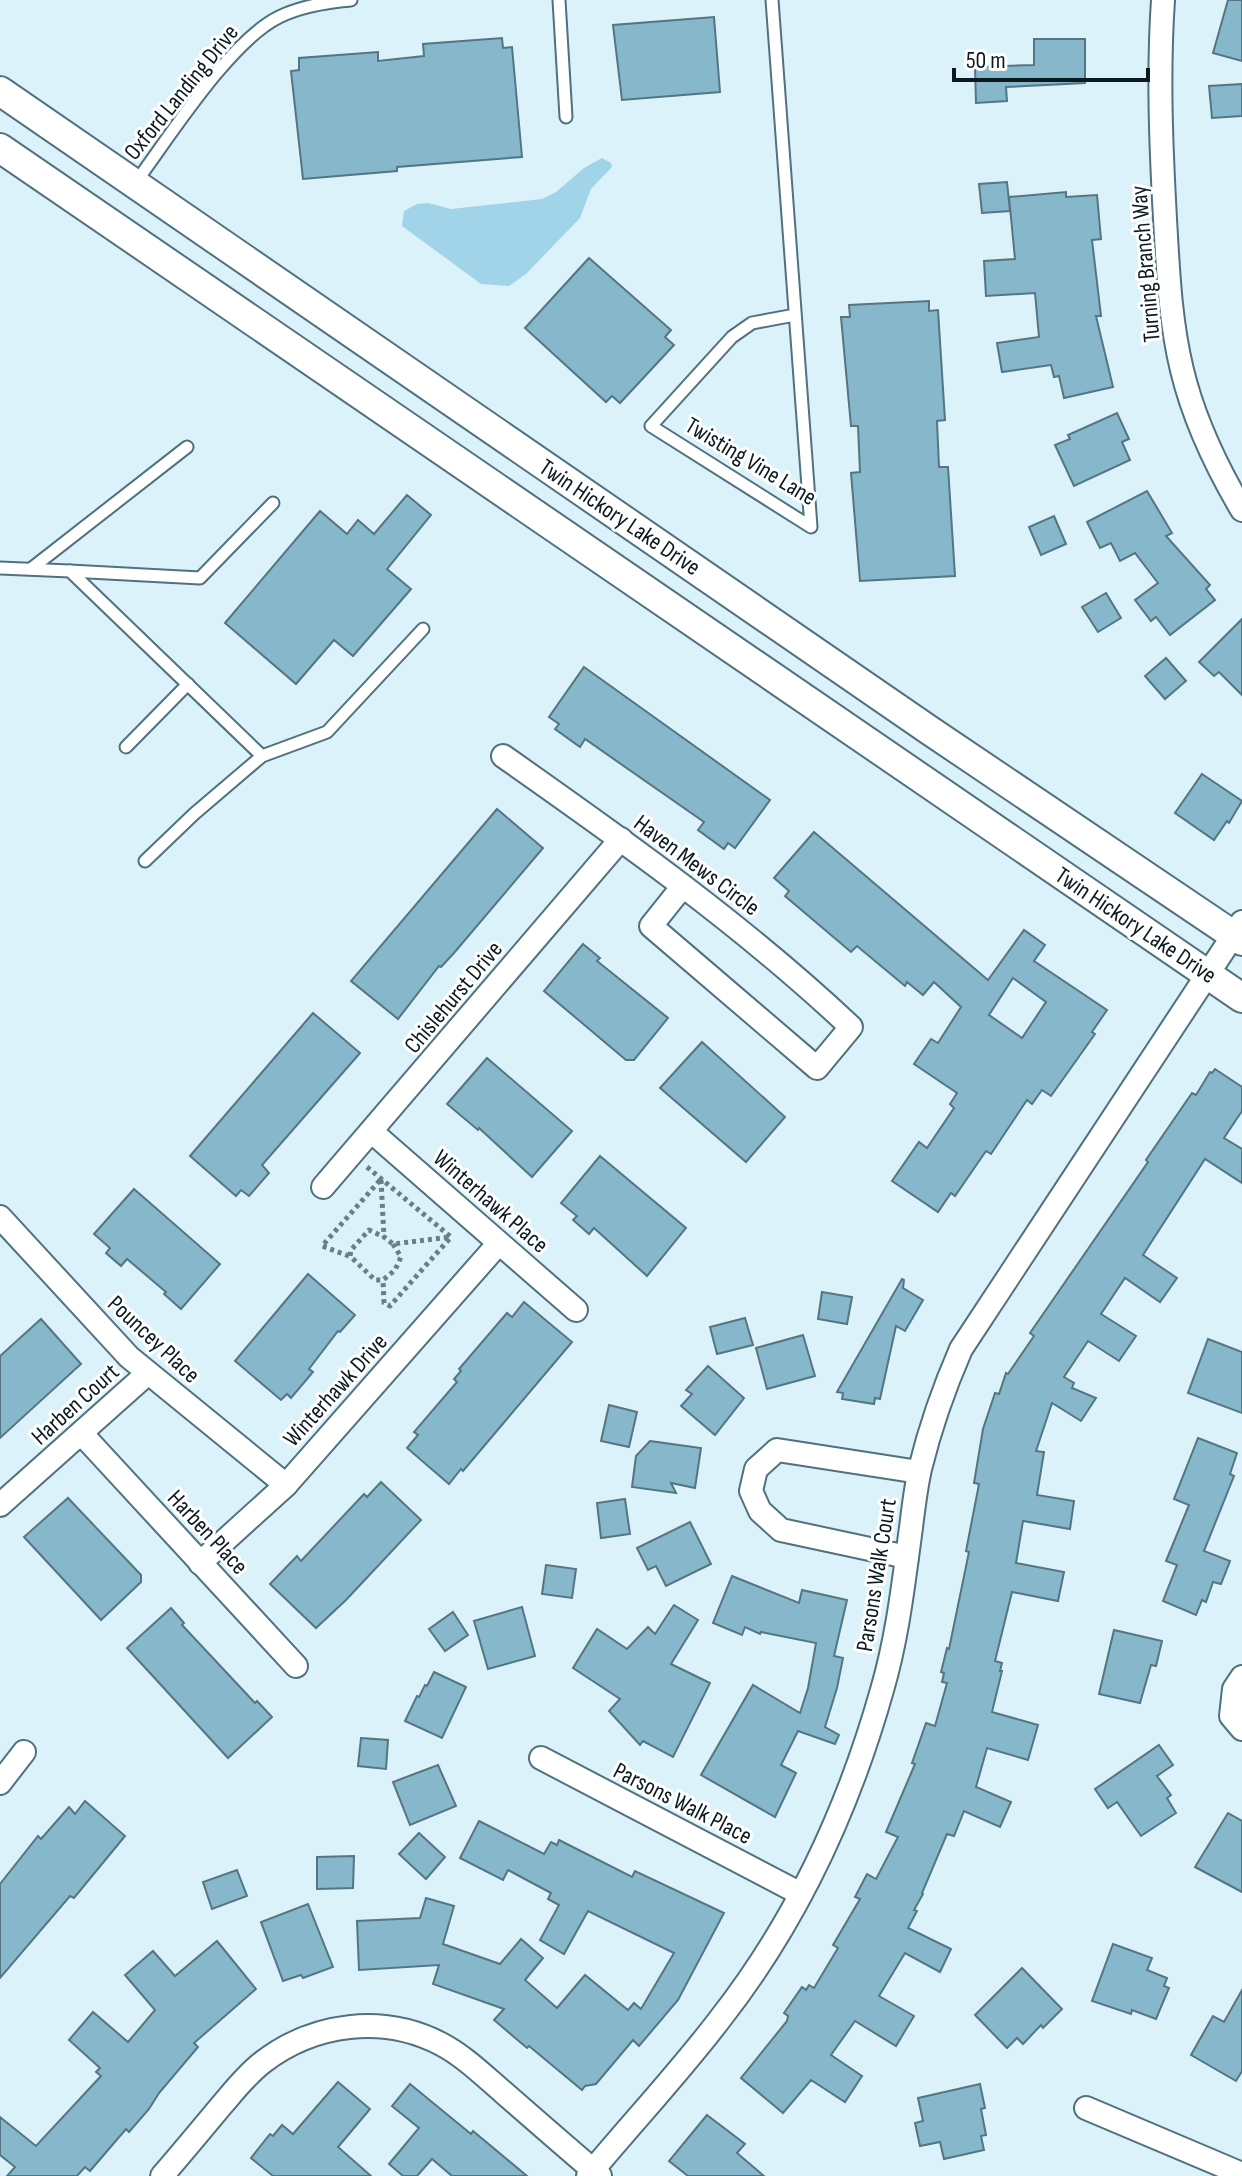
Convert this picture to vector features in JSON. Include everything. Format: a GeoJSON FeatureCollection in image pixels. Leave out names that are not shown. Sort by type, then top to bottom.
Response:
{"type":"FeatureCollection","features":[{"type":"Feature","properties":{"kind":"street","name":"Turning Branch Way"},"geometry":{"type":"LineString","coordinates":[[1163,0],[1161,143],[1169,294],[1182,370],[1201,432],[1242,510]]}},
{"type":"Feature","properties":{"kind":"street","name":"Twin Hickory Lake Drive"},"geometry":{"type":"LineString","coordinates":[[0,91],[929,730],[1239,933]]}},
{"type":"Feature","properties":{"kind":"street","name":"Twin Hickory Lake Drive"},"geometry":{"type":"LineString","coordinates":[[0,148],[1242,998]]}},
{"type":"Feature","properties":{"kind":"street","name":"Haven Mews Circle"},"geometry":{"type":"LineString","coordinates":[[503,756],[621,839],[683,886],[755,941],[851,1027],[817,1068],[651,926],[683,886]]}},
{"type":"Feature","properties":{"kind":"street","name":"Chislehurst Drive"},"geometry":{"type":"LineString","coordinates":[[323,1187],[621,839]]}},
{"type":"Feature","properties":{"kind":"street","name":"Parsons Walk Court"},"geometry":{"type":"LineString","coordinates":[[593,2174],[721,2019],[801,1894],[832,1830],[863,1752],[883,1687],[898,1621],[919,1472],[943,1391],[961,1349],[1207,974],[1239,933]]}},
{"type":"Feature","properties":{"kind":"street","name":"Winterhawk Place"},"geometry":{"type":"LineString","coordinates":[[372,1132],[576,1310]]}},
{"type":"Feature","properties":{"kind":"street","name":"Pouncey Place"},"geometry":{"type":"LineString","coordinates":[[0,1217],[129,1357],[286,1485]]}},
{"type":"Feature","properties":{"kind":"street","name":"Winterhawk Drive"},"geometry":{"type":"LineString","coordinates":[[200,1563],[286,1485],[499,1243]]}},
{"type":"Feature","properties":{"kind":"street","name":"Harben Court"},"geometry":{"type":"LineString","coordinates":[[0,1505],[148,1373]]}},
{"type":"Feature","properties":{"kind":"street","name":"Harben Place"},"geometry":{"type":"LineString","coordinates":[[81,1433],[296,1666]]}},
{"type":"Feature","properties":{"kind":"street"},"geometry":{"type":"LineString","coordinates":[[907,1557],[781,1530],[760,1511],[751,1491],[756,1469],[777,1450],[919,1472]]}},
{"type":"Feature","properties":{"kind":"street"},"geometry":{"type":"LineString","coordinates":[[1242,1677],[1234,1689],[1231,1716],[1242,1729]]}},
{"type":"Feature","properties":{"kind":"street"},"geometry":{"type":"LineString","coordinates":[[0,1783],[24,1752]]}},
{"type":"Feature","properties":{"kind":"street","name":"Parsons Walk Place"},"geometry":{"type":"LineString","coordinates":[[541,1758],[801,1894]]}},
{"type":"Feature","properties":{"kind":"street"},"geometry":{"type":"LineString","coordinates":[[162,2176],[261,2063],[290,2044],[321,2031],[354,2026],[385,2027],[416,2033],[442,2044],[468,2061],[593,2174]]}},
{"type":"Feature","properties":{"kind":"street"},"geometry":{"type":"LineString","coordinates":[[1086,2108],[1242,2174]]}},
{"type":"Feature","properties":{"kind":"lane","name":"Oxford Landing Drive"},"geometry":{"type":"LineString","coordinates":[[136,183],[211,81],[250,37],[280,16],[327,2],[351,0]]}},
{"type":"Feature","properties":{"kind":"lane"},"geometry":{"type":"LineString","coordinates":[[559,0],[566,117]]}},
{"type":"Feature","properties":{"kind":"lane","name":"Twisting Vine Lane"},"geometry":{"type":"LineString","coordinates":[[772,0],[811,527],[651,426],[732,337],[752,323],[795,315]]}},
{"type":"Feature","properties":{"kind":"lane"},"geometry":{"type":"LineString","coordinates":[[32,568],[187,447]]}},
{"type":"Feature","properties":{"kind":"lane"},"geometry":{"type":"LineString","coordinates":[[0,568],[200,578],[273,503]]}},
{"type":"Feature","properties":{"kind":"lane"},"geometry":{"type":"LineString","coordinates":[[70,571],[262,756]]}},
{"type":"Feature","properties":{"kind":"lane"},"geometry":{"type":"LineString","coordinates":[[145,861],[262,756],[327,732],[423,629]]}},
{"type":"Feature","properties":{"kind":"lane"},"geometry":{"type":"LineString","coordinates":[[126,747],[188,684]]}},
{"type":"Feature","properties":{"kind":"path"},"geometry":{"type":"LineString","coordinates":[[367,1166],[451,1237]]}},
{"type":"Feature","properties":{"kind":"path"},"geometry":{"type":"LineString","coordinates":[[381,1179],[384,1237]]}},
{"type":"Feature","properties":{"kind":"path"},"geometry":{"type":"LineString","coordinates":[[350,1256],[351,1250],[369,1230],[393,1244],[401,1257],[395,1270],[383,1280],[375,1280],[350,1256],[322,1246],[381,1179]]}},
{"type":"Feature","properties":{"kind":"path"},"geometry":{"type":"LineString","coordinates":[[393,1244],[451,1237]]}},
{"type":"Feature","properties":{"kind":"path"},"geometry":{"type":"LineString","coordinates":[[383,1280],[384,1303],[390,1306],[451,1237]]}},
{"type":"Feature","properties":{"kind":"water"},"geometry":{"type":"Polygon","coordinates":[[[602,158],[612,167],[591,189],[580,218],[526,274],[509,286],[481,284],[402,226],[404,211],[417,204],[428,203],[451,209],[542,199],[602,158]]]}},
{"type":"Feature","properties":{"kind":"building"},"geometry":{"type":"Polygon","coordinates":[[[1228,0],[1242,0],[1242,61],[1213,53],[1228,0]]]}},
{"type":"Feature","properties":{"kind":"building"},"geometry":{"type":"Polygon","coordinates":[[[714,17],[720,92],[622,100],[613,25],[714,17]]]}},
{"type":"Feature","properties":{"kind":"building"},"geometry":{"type":"Polygon","coordinates":[[[502,38],[503,48],[512,47],[522,157],[397,167],[397,171],[303,179],[291,71],[299,70],[299,58],[378,52],[378,61],[424,56],[423,44],[502,38]]]}},
{"type":"Feature","properties":{"kind":"building"},"geometry":{"type":"Polygon","coordinates":[[[1034,39],[1085,39],[1085,83],[1006,87],[1007,101],[976,103],[975,67],[1034,65],[1034,39]]]}},
{"type":"Feature","properties":{"kind":"building"},"geometry":{"type":"Polygon","coordinates":[[[1242,84],[1242,116],[1212,118],[1209,86],[1242,84]]]}},
{"type":"Feature","properties":{"kind":"building"},"geometry":{"type":"Polygon","coordinates":[[[1007,182],[1010,211],[982,213],[979,184],[1007,182]]]}},
{"type":"Feature","properties":{"kind":"building"},"geometry":{"type":"Polygon","coordinates":[[[1066,192],[1066,197],[1097,195],[1101,239],[1092,240],[1101,316],[1096,316],[1113,387],[1064,398],[1059,376],[1054,377],[1051,365],[1002,372],[997,343],[1039,337],[1035,293],[986,296],[984,261],[1015,259],[1009,197],[1066,192]]]}},
{"type":"Feature","properties":{"kind":"building"},"geometry":{"type":"Polygon","coordinates":[[[589,258],[671,330],[665,337],[674,345],[620,403],[612,396],[606,402],[525,328],[589,258]]]}},
{"type":"Feature","properties":{"kind":"building"},"geometry":{"type":"Polygon","coordinates":[[[929,301],[929,311],[938,310],[945,420],[937,421],[939,467],[948,467],[955,576],[860,581],[851,473],[860,472],[858,426],[851,426],[841,317],[850,317],[849,305],[929,301]]]}},
{"type":"Feature","properties":{"kind":"building"},"geometry":{"type":"Polygon","coordinates":[[[1117,413],[1129,439],[1122,442],[1130,460],[1074,486],[1055,445],[1070,439],[1068,435],[1117,413]]]}},
{"type":"Feature","properties":{"kind":"building"},"geometry":{"type":"Polygon","coordinates":[[[1147,491],[1172,533],[1166,536],[1210,585],[1206,589],[1215,600],[1170,635],[1156,617],[1151,621],[1135,600],[1158,583],[1135,553],[1120,561],[1111,543],[1100,548],[1087,522],[1147,491]]]}},
{"type":"Feature","properties":{"kind":"building"},"geometry":{"type":"Polygon","coordinates":[[[407,495],[431,515],[387,569],[411,589],[353,656],[334,640],[296,684],[225,623],[320,511],[347,534],[358,520],[374,534],[407,495]]]}},
{"type":"Feature","properties":{"kind":"building"},"geometry":{"type":"Polygon","coordinates":[[[1054,516],[1066,544],[1041,555],[1029,527],[1054,516]]]}},
{"type":"Feature","properties":{"kind":"building"},"geometry":{"type":"Polygon","coordinates":[[[1106,593],[1121,618],[1098,632],[1082,607],[1106,593]]]}},
{"type":"Feature","properties":{"kind":"building"},"geometry":{"type":"Polygon","coordinates":[[[1242,619],[1242,695],[1219,672],[1214,676],[1199,662],[1242,619]]]}},
{"type":"Feature","properties":{"kind":"building"},"geometry":{"type":"Polygon","coordinates":[[[1166,658],[1186,681],[1165,699],[1145,676],[1166,658]]]}},
{"type":"Feature","properties":{"kind":"building"},"geometry":{"type":"Polygon","coordinates":[[[584,667],[770,800],[735,848],[728,843],[724,849],[698,830],[704,822],[585,739],[580,747],[555,729],[559,724],[549,717],[584,667]]]}},
{"type":"Feature","properties":{"kind":"building"},"geometry":{"type":"Polygon","coordinates":[[[1202,774],[1242,801],[1214,840],[1175,813],[1202,774]]]}},
{"type":"Feature","properties":{"kind":"building"},"geometry":{"type":"Polygon","coordinates":[[[497,809],[543,848],[454,953],[439,966],[398,1019],[351,981],[497,809]]]}},
{"type":"Feature","properties":{"kind":"building"},"geometry":{"type":"Polygon","coordinates":[[[814,832],[988,980],[1024,930],[1045,945],[1034,961],[1107,1010],[1092,1032],[1095,1034],[1051,1096],[1042,1090],[1032,1104],[1027,1100],[991,1154],[986,1151],[955,1196],[951,1193],[938,1212],[892,1181],[919,1142],[927,1148],[954,1108],[950,1104],[957,1093],[914,1064],[931,1039],[938,1043],[961,1007],[934,982],[923,995],[907,982],[905,986],[857,946],[851,952],[785,896],[789,891],[774,878],[814,832]],[[1013,978],[989,1015],[1022,1038],[1046,1002],[1013,978]]]}},
{"type":"Feature","properties":{"kind":"building"},"geometry":{"type":"Polygon","coordinates":[[[583,944],[600,958],[597,961],[668,1018],[634,1060],[626,1060],[544,991],[583,944]]]}},
{"type":"Feature","properties":{"kind":"building"},"geometry":{"type":"Polygon","coordinates":[[[313,1013],[360,1053],[262,1165],[269,1173],[249,1196],[241,1190],[236,1196],[190,1156],[313,1013]]]}},
{"type":"Feature","properties":{"kind":"building"},"geometry":{"type":"Polygon","coordinates":[[[702,1042],[785,1117],[746,1162],[660,1088],[702,1042]]]}},
{"type":"Feature","properties":{"kind":"building"},"geometry":{"type":"Polygon","coordinates":[[[487,1058],[572,1131],[532,1177],[479,1128],[447,1104],[487,1058]]]}},
{"type":"Feature","properties":{"kind":"building"},"geometry":{"type":"Polygon","coordinates":[[[1215,1069],[1242,1087],[1242,1111],[1224,1138],[1242,1149],[1242,1183],[1205,1159],[1143,1255],[1177,1278],[1160,1302],[1125,1278],[1101,1314],[1136,1336],[1119,1361],[1088,1341],[1064,1377],[1074,1383],[1072,1388],[1096,1398],[1081,1421],[1052,1403],[1036,1451],[1044,1452],[1037,1495],[1074,1501],[1070,1529],[1023,1521],[1016,1563],[1064,1572],[1058,1601],[1012,1592],[995,1661],[1002,1663],[1002,1671],[992,1712],[1038,1725],[1028,1760],[987,1748],[976,1787],[1011,1802],[1000,1827],[964,1811],[954,1836],[947,1834],[914,1910],[917,1911],[908,1928],[951,1949],[940,1972],[905,1953],[879,1996],[914,2016],[896,2046],[855,2021],[831,2055],[862,2076],[845,2102],[811,2080],[783,2113],[741,2078],[787,2021],[788,2016],[784,2013],[802,1987],[806,1990],[809,1985],[814,1988],[838,1948],[833,1945],[860,1899],[855,1897],[867,1874],[876,1879],[898,1837],[886,1832],[915,1764],[912,1763],[926,1723],[935,1726],[947,1683],[942,1682],[944,1673],[941,1672],[949,1649],[969,1552],[966,1551],[979,1484],[974,1483],[983,1429],[995,1393],[999,1394],[1006,1373],[1034,1336],[1030,1333],[1148,1162],[1146,1160],[1192,1093],[1196,1095],[1215,1069]]]}},
{"type":"Feature","properties":{"kind":"building"},"geometry":{"type":"Polygon","coordinates":[[[600,1156],[686,1228],[647,1276],[594,1228],[589,1234],[573,1220],[577,1216],[561,1203],[600,1156]]]}},
{"type":"Feature","properties":{"kind":"building"},"geometry":{"type":"Polygon","coordinates":[[[134,1189],[220,1264],[181,1309],[127,1259],[121,1266],[106,1253],[110,1248],[94,1234],[134,1189]]]}},
{"type":"Feature","properties":{"kind":"building"},"geometry":{"type":"Polygon","coordinates":[[[308,1274],[355,1315],[338,1331],[309,1369],[313,1372],[291,1398],[287,1394],[281,1400],[235,1361],[308,1274]]]}},
{"type":"Feature","properties":{"kind":"building"},"geometry":{"type":"Polygon","coordinates":[[[902,1279],[903,1288],[923,1300],[905,1331],[896,1326],[880,1399],[875,1398],[874,1404],[842,1399],[843,1393],[837,1392],[902,1279]]]}},
{"type":"Feature","properties":{"kind":"building"},"geometry":{"type":"Polygon","coordinates":[[[822,1292],[852,1297],[847,1324],[818,1319],[822,1292]]]}},
{"type":"Feature","properties":{"kind":"building"},"geometry":{"type":"Polygon","coordinates":[[[524,1302],[572,1342],[449,1484],[407,1448],[418,1435],[414,1432],[457,1382],[454,1379],[461,1371],[459,1369],[507,1313],[512,1317],[524,1302]]]}},
{"type":"Feature","properties":{"kind":"building"},"geometry":{"type":"Polygon","coordinates":[[[745,1318],[753,1345],[717,1354],[710,1327],[745,1318]]]}},
{"type":"Feature","properties":{"kind":"building"},"geometry":{"type":"Polygon","coordinates":[[[41,1319],[81,1364],[0,1438],[0,1356],[41,1319]]]}},
{"type":"Feature","properties":{"kind":"building"},"geometry":{"type":"Polygon","coordinates":[[[803,1335],[815,1376],[767,1389],[756,1348],[803,1335]]]}},
{"type":"Feature","properties":{"kind":"building"},"geometry":{"type":"Polygon","coordinates":[[[1208,1339],[1242,1352],[1242,1413],[1188,1393],[1208,1339]]]}},
{"type":"Feature","properties":{"kind":"building"},"geometry":{"type":"Polygon","coordinates":[[[708,1366],[744,1398],[715,1435],[681,1406],[692,1394],[686,1390],[708,1366]]]}},
{"type":"Feature","properties":{"kind":"building"},"geometry":{"type":"Polygon","coordinates":[[[609,1405],[637,1412],[629,1447],[601,1441],[609,1405]]]}},
{"type":"Feature","properties":{"kind":"building"},"geometry":{"type":"Polygon","coordinates":[[[1198,1438],[1237,1453],[1230,1474],[1234,1476],[1204,1551],[1230,1561],[1221,1584],[1213,1582],[1206,1602],[1202,1600],[1196,1615],[1163,1601],[1177,1565],[1166,1561],[1189,1505],[1174,1499],[1198,1438]]]}},
{"type":"Feature","properties":{"kind":"building"},"geometry":{"type":"Polygon","coordinates":[[[650,1441],[701,1448],[695,1488],[671,1483],[676,1493],[632,1487],[636,1456],[650,1441]]]}},
{"type":"Feature","properties":{"kind":"building"},"geometry":{"type":"Polygon","coordinates":[[[381,1482],[421,1520],[316,1628],[270,1584],[297,1556],[301,1561],[364,1494],[367,1497],[381,1482]]]}},
{"type":"Feature","properties":{"kind":"building"},"geometry":{"type":"Polygon","coordinates":[[[68,1498],[141,1575],[141,1582],[101,1620],[24,1537],[68,1498]]]}},
{"type":"Feature","properties":{"kind":"building"},"geometry":{"type":"Polygon","coordinates":[[[625,1499],[630,1534],[601,1538],[597,1503],[625,1499]]]}},
{"type":"Feature","properties":{"kind":"building"},"geometry":{"type":"Polygon","coordinates":[[[690,1522],[711,1564],[666,1586],[656,1566],[648,1570],[637,1548],[690,1522]]]}},
{"type":"Feature","properties":{"kind":"building"},"geometry":{"type":"Polygon","coordinates":[[[546,1565],[576,1569],[572,1598],[542,1594],[546,1565]]]}},
{"type":"Feature","properties":{"kind":"building"},"geometry":{"type":"Polygon","coordinates":[[[732,1576],[799,1603],[802,1590],[847,1600],[834,1656],[843,1658],[825,1727],[839,1735],[835,1744],[798,1731],[781,1765],[796,1773],[775,1817],[701,1775],[753,1685],[800,1713],[816,1643],[760,1634],[745,1627],[742,1635],[713,1623],[732,1576]]]}},
{"type":"Feature","properties":{"kind":"building"},"geometry":{"type":"Polygon","coordinates":[[[674,1605],[698,1620],[671,1664],[710,1683],[673,1757],[643,1741],[640,1745],[609,1711],[620,1699],[573,1668],[597,1629],[627,1649],[648,1627],[655,1634],[674,1605]]]}},
{"type":"Feature","properties":{"kind":"building"},"geometry":{"type":"Polygon","coordinates":[[[522,1607],[535,1656],[488,1669],[474,1621],[522,1607]]]}},
{"type":"Feature","properties":{"kind":"building"},"geometry":{"type":"Polygon","coordinates":[[[171,1608],[184,1623],[182,1625],[272,1717],[228,1758],[127,1648],[171,1608]]]}},
{"type":"Feature","properties":{"kind":"building"},"geometry":{"type":"Polygon","coordinates":[[[453,1612],[468,1635],[445,1651],[429,1629],[453,1612]]]}},
{"type":"Feature","properties":{"kind":"building"},"geometry":{"type":"Polygon","coordinates":[[[1114,1630],[1162,1641],[1156,1666],[1151,1665],[1140,1703],[1099,1694],[1114,1630]]]}},
{"type":"Feature","properties":{"kind":"building"},"geometry":{"type":"Polygon","coordinates":[[[434,1672],[466,1687],[442,1738],[405,1721],[417,1696],[434,1672]]]}},
{"type":"Feature","properties":{"kind":"building"},"geometry":{"type":"Polygon","coordinates":[[[361,1738],[388,1740],[386,1769],[358,1766],[361,1738]]]}},
{"type":"Feature","properties":{"kind":"building"},"geometry":{"type":"Polygon","coordinates":[[[1159,1745],[1173,1765],[1157,1776],[1171,1795],[1167,1798],[1176,1813],[1141,1836],[1117,1802],[1108,1808],[1095,1789],[1159,1745]]]}},
{"type":"Feature","properties":{"kind":"building"},"geometry":{"type":"Polygon","coordinates":[[[438,1765],[456,1806],[410,1825],[393,1782],[438,1765]]]}},
{"type":"Feature","properties":{"kind":"building"},"geometry":{"type":"Polygon","coordinates":[[[85,1801],[125,1836],[74,1898],[70,1896],[0,1978],[0,1884],[38,1836],[41,1839],[69,1807],[75,1814],[85,1801]]]}},
{"type":"Feature","properties":{"kind":"building"},"geometry":{"type":"Polygon","coordinates":[[[1228,1813],[1242,1821],[1242,1892],[1195,1867],[1228,1813]]]}},
{"type":"Feature","properties":{"kind":"building"},"geometry":{"type":"Polygon","coordinates":[[[479,1821],[544,1854],[551,1842],[557,1845],[559,1840],[632,1877],[635,1871],[724,1913],[678,2000],[639,2046],[633,2040],[596,2084],[585,2086],[582,2090],[494,2020],[504,2009],[433,1984],[439,1965],[359,1970],[357,1921],[420,1918],[426,1898],[454,1906],[443,1944],[500,1964],[521,1939],[543,1958],[525,1980],[557,2008],[585,1975],[628,2010],[634,2003],[641,2009],[674,1953],[588,1911],[564,1954],[540,1940],[559,1905],[548,1899],[551,1893],[508,1870],[503,1880],[460,1858],[479,1821]]]}},
{"type":"Feature","properties":{"kind":"building"},"geometry":{"type":"Polygon","coordinates":[[[419,1833],[445,1857],[426,1879],[399,1854],[419,1833]]]}},
{"type":"Feature","properties":{"kind":"building"},"geometry":{"type":"Polygon","coordinates":[[[354,1856],[353,1888],[317,1889],[317,1857],[354,1856]]]}},
{"type":"Feature","properties":{"kind":"building"},"geometry":{"type":"Polygon","coordinates":[[[237,1870],[247,1896],[212,1909],[203,1882],[237,1870]]]}},
{"type":"Feature","properties":{"kind":"building"},"geometry":{"type":"Polygon","coordinates":[[[308,1904],[333,1967],[303,1978],[301,1975],[283,1981],[261,1922],[308,1904]]]}},
{"type":"Feature","properties":{"kind":"building"},"geometry":{"type":"Polygon","coordinates":[[[217,1941],[256,1989],[194,2043],[198,2047],[129,2132],[126,2129],[90,2171],[85,2167],[77,2176],[7,2176],[15,2167],[0,2155],[0,2117],[36,2146],[101,2076],[96,2072],[100,2068],[69,2040],[93,2012],[128,2042],[155,2010],[125,1975],[153,1951],[175,1976],[217,1941]]]}},
{"type":"Feature","properties":{"kind":"building"},"geometry":{"type":"Polygon","coordinates":[[[1113,1944],[1152,1958],[1147,1970],[1167,1978],[1164,1986],[1169,1988],[1156,2019],[1092,2001],[1113,1944]]]}},
{"type":"Feature","properties":{"kind":"building"},"geometry":{"type":"Polygon","coordinates":[[[1022,1968],[1062,2009],[1023,2044],[1017,2038],[1007,2048],[975,2015],[1022,1968]]]}},
{"type":"Feature","properties":{"kind":"building"},"geometry":{"type":"Polygon","coordinates":[[[1242,1990],[1242,2071],[1236,2081],[1191,2055],[1213,2016],[1224,2022],[1242,1990]]]}},
{"type":"Feature","properties":{"kind":"building"},"geometry":{"type":"Polygon","coordinates":[[[338,2082],[370,2109],[338,2147],[371,2176],[273,2176],[251,2158],[270,2134],[273,2136],[282,2125],[293,2134],[338,2082]]]}},
{"type":"Feature","properties":{"kind":"building"},"geometry":{"type":"Polygon","coordinates":[[[410,2084],[527,2176],[452,2176],[432,2159],[417,2176],[403,2176],[389,2164],[419,2128],[392,2106],[410,2084]]]}},
{"type":"Feature","properties":{"kind":"building"},"geometry":{"type":"Polygon","coordinates":[[[980,2084],[985,2108],[981,2109],[986,2135],[981,2136],[984,2150],[944,2159],[940,2142],[920,2146],[915,2123],[923,2121],[918,2098],[980,2084]]]}},
{"type":"Feature","properties":{"kind":"building"},"geometry":{"type":"Polygon","coordinates":[[[707,2115],[745,2144],[737,2153],[764,2176],[688,2176],[669,2161],[707,2115]]]}}]}
